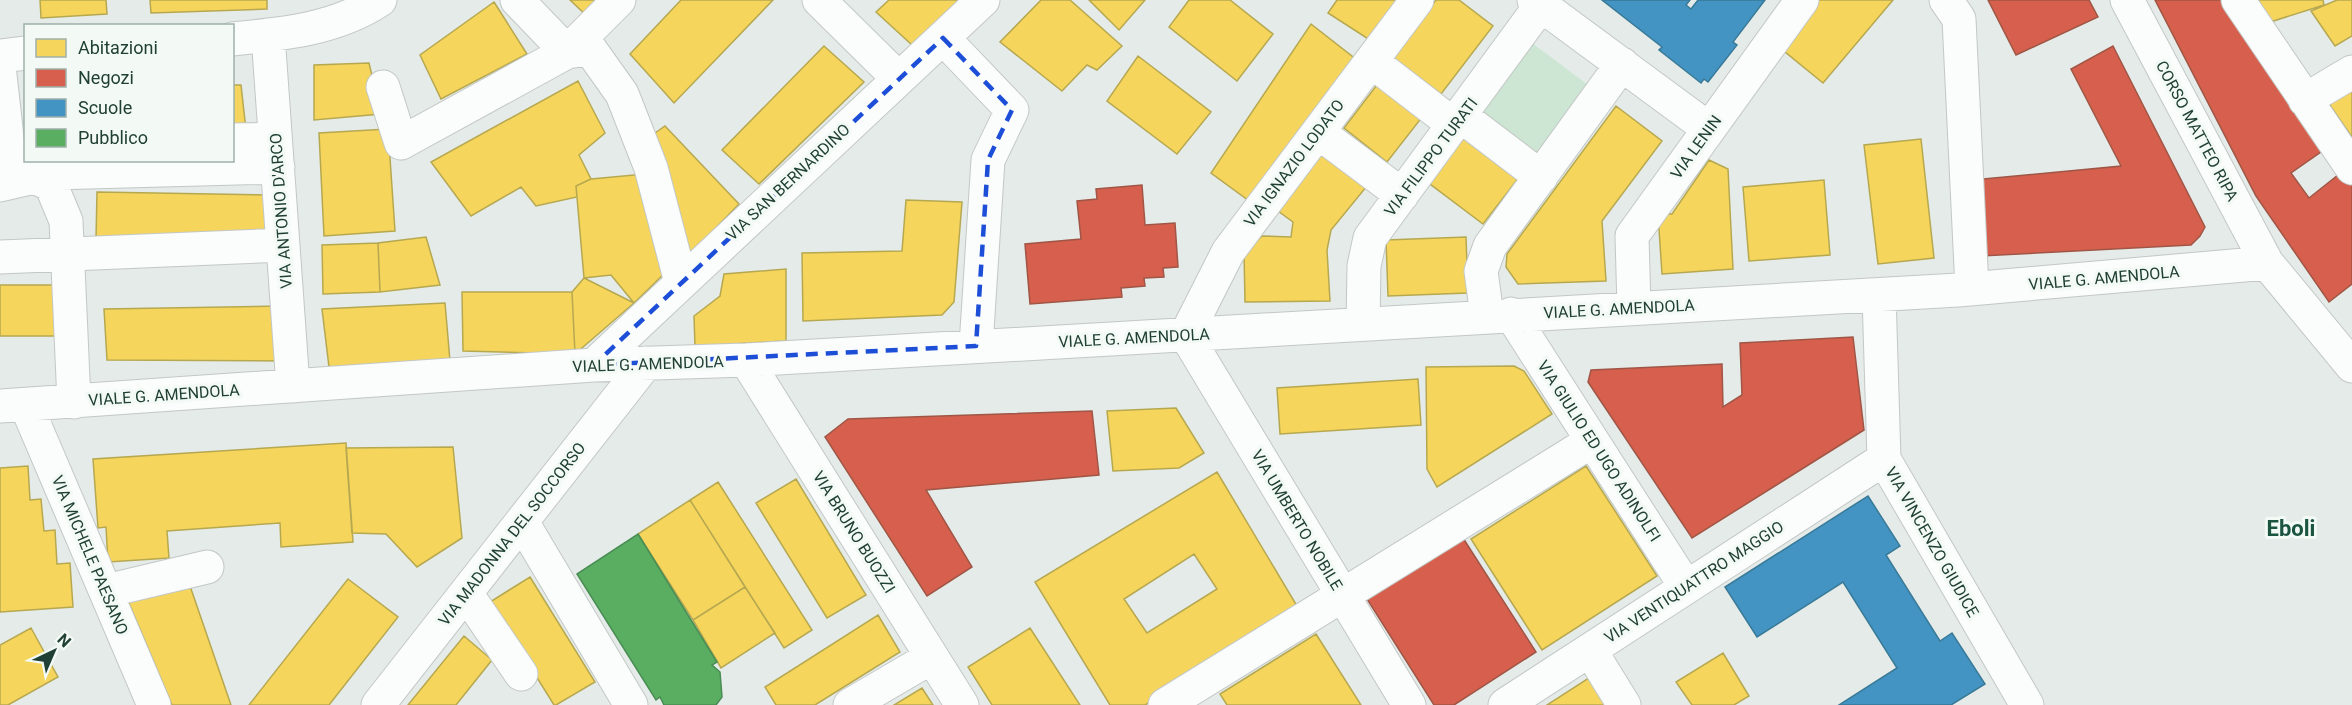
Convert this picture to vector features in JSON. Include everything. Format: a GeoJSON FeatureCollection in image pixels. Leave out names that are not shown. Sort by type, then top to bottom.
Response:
{"type":"FeatureCollection","features":[{"type":"Feature","properties":{"kind":"street"},"geometry":{"type":"LineString","coordinates":[[234,39],[322,25],[362,12],[380,0]]}},
{"type":"Feature","properties":{"kind":"street"},"geometry":{"type":"LineString","coordinates":[[517,0],[567,52]]}},
{"type":"Feature","properties":{"kind":"street"},"geometry":{"type":"LineString","coordinates":[[384,87],[401,143],[567,52],[619,0]]}},
{"type":"Feature","properties":{"kind":"street"},"geometry":{"type":"LineString","coordinates":[[819,0],[899,79]]}},
{"type":"Feature","properties":{"kind":"street","name":"VIA SAN BERNARDINO"},"geometry":{"type":"LineString","coordinates":[[594,365],[983,0]]}},
{"type":"Feature","properties":{"kind":"street","name":"VIA IGNAZIO LODATO"},"geometry":{"type":"LineString","coordinates":[[1186,335],[1228,252],[1417,0]]}},
{"type":"Feature","properties":{"kind":"street","name":"VIA LENIN"},"geometry":{"type":"LineString","coordinates":[[1634,308],[1632,236],[1802,0]]}},
{"type":"Feature","properties":{"kind":"street"},"geometry":{"type":"LineString","coordinates":[[1946,0],[1959,19],[1972,289]]}},
{"type":"Feature","properties":{"kind":"street","name":"CORSO MATTEO RIPA"},"geometry":{"type":"LineString","coordinates":[[2127,0],[2267,263],[2352,366]]}},
{"type":"Feature","properties":{"kind":"street"},"geometry":{"type":"LineString","coordinates":[[2238,0],[2352,168]]}},
{"type":"Feature","properties":{"kind":"street"},"geometry":{"type":"LineString","coordinates":[[1538,3],[1709,129]]}},
{"type":"Feature","properties":{"kind":"street","name":"VIA FILIPPO TURATI"},"geometry":{"type":"LineString","coordinates":[[1363,324],[1364,266],[1370,238],[1458,120],[1538,3]]}},
{"type":"Feature","properties":{"kind":"street","name":"VIA ANTONIO D'ARCO"},"geometry":{"type":"LineString","coordinates":[[268,35],[293,386]]}},
{"type":"Feature","properties":{"kind":"street"},"geometry":{"type":"LineString","coordinates":[[943,38],[1012,110],[988,160],[976,346]]}},
{"type":"Feature","properties":{"kind":"street"},"geometry":{"type":"LineString","coordinates":[[567,52],[590,49],[622,94],[651,168],[681,282]]}},
{"type":"Feature","properties":{"kind":"street"},"geometry":{"type":"LineString","coordinates":[[0,56],[24,53]]}},
{"type":"Feature","properties":{"kind":"street"},"geometry":{"type":"LineString","coordinates":[[1371,61],[1541,177]]}},
{"type":"Feature","properties":{"kind":"street"},"geometry":{"type":"LineString","coordinates":[[1499,315],[1481,271],[1490,246],[1622,64]]}},
{"type":"Feature","properties":{"kind":"street"},"geometry":{"type":"LineString","coordinates":[[2305,100],[2352,72]]}},
{"type":"Feature","properties":{"kind":"street"},"geometry":{"type":"LineString","coordinates":[[0,75],[14,164]]}},
{"type":"Feature","properties":{"kind":"street"},"geometry":{"type":"LineString","coordinates":[[1318,132],[1402,195]]}},
{"type":"Feature","properties":{"kind":"street"},"geometry":{"type":"LineString","coordinates":[[234,141],[277,153]]}},
{"type":"Feature","properties":{"kind":"street"},"geometry":{"type":"LineString","coordinates":[[234,157],[277,153]]}},
{"type":"Feature","properties":{"kind":"street"},"geometry":{"type":"LineString","coordinates":[[14,164],[52,173],[176,162]]}},
{"type":"Feature","properties":{"kind":"street"},"geometry":{"type":"LineString","coordinates":[[14,164],[51,185],[66,221],[74,402]]}},
{"type":"Feature","properties":{"kind":"street"},"geometry":{"type":"LineString","coordinates":[[0,257],[283,245]]}},
{"type":"Feature","properties":{"kind":"street","name":"VIALE G. AMENDOLA"},"geometry":{"type":"LineString","coordinates":[[13,405],[594,365],[746,360],[1878,295],[2267,263]]}},
{"type":"Feature","properties":{"kind":"street","name":"VIA VINCENZO GIUDICE"},"geometry":{"type":"LineString","coordinates":[[1878,295],[1884,459],[2014,700]]}},
{"type":"Feature","properties":{"kind":"street","name":"VIA GIULIO ED UGO ADINOLFI"},"geometry":{"type":"LineString","coordinates":[[1499,315],[1592,441],[1686,587]]}},
{"type":"Feature","properties":{"kind":"street","name":"VIA UMBERTO NOBILE"},"geometry":{"type":"LineString","coordinates":[[1186,335],[1409,705]]}},
{"type":"Feature","properties":{"kind":"street","name":"VIA BRUNO BUOZZI"},"geometry":{"type":"LineString","coordinates":[[746,360],[962,705]]}},
{"type":"Feature","properties":{"kind":"street","name":"VIA MADONNA DEL SOCCORSO"},"geometry":{"type":"LineString","coordinates":[[378,705],[646,363]]}},
{"type":"Feature","properties":{"kind":"street","name":"VIA MICHELE PAESANO"},"geometry":{"type":"LineString","coordinates":[[13,405],[106,591],[154,705]]}},
{"type":"Feature","properties":{"kind":"street"},"geometry":{"type":"LineString","coordinates":[[1165,705],[1592,441]]}},
{"type":"Feature","properties":{"kind":"street","name":"VIA VENTIQUATTRO MAGGIO"},"geometry":{"type":"LineString","coordinates":[[1505,705],[1884,459]]}},
{"type":"Feature","properties":{"kind":"street"},"geometry":{"type":"LineString","coordinates":[[522,522],[621,702]]}},
{"type":"Feature","properties":{"kind":"street"},"geometry":{"type":"LineString","coordinates":[[106,591],[207,567]]}},
{"type":"Feature","properties":{"kind":"street"},"geometry":{"type":"LineString","coordinates":[[466,593],[521,674]]}},
{"type":"Feature","properties":{"kind":"street"},"geometry":{"type":"LineString","coordinates":[[1590,650],[1624,705]]}},
{"type":"Feature","properties":{"kind":"street"},"geometry":{"type":"LineString","coordinates":[[850,705],[932,657]]}},
{"type":"Feature","properties":{"kind":"highlighted area"},"geometry":{"type":"Polygon","coordinates":[[[943,38],[1012,110],[988,160],[976,346],[594,365],[943,38]]]}},
{"type":"Feature","properties":{"kind":"green space"},"geometry":{"type":"Polygon","coordinates":[[[1532,43],[1592,88],[1537,162],[1477,116],[1532,43]]]}},
{"type":"Feature","properties":{"kind":"building: Abitazioni"},"geometry":{"type":"Polygon","coordinates":[[[40,0],[106,0],[107,14],[41,18],[40,0]]]}},
{"type":"Feature","properties":{"kind":"building: Abitazioni"},"geometry":{"type":"Polygon","coordinates":[[[150,0],[267,0],[267,9],[151,13],[150,0]]]}},
{"type":"Feature","properties":{"kind":"building: Abitazioni"},"geometry":{"type":"Polygon","coordinates":[[[570,0],[606,0],[589,18],[570,0]]]}},
{"type":"Feature","properties":{"kind":"building: Abitazioni"},"geometry":{"type":"Polygon","coordinates":[[[681,0],[773,0],[674,103],[630,54],[681,0]]]}},
{"type":"Feature","properties":{"kind":"building: Abitazioni"},"geometry":{"type":"Polygon","coordinates":[[[889,0],[960,0],[912,45],[876,12],[889,0]]]}},
{"type":"Feature","properties":{"kind":"building: Abitazioni"},"geometry":{"type":"Polygon","coordinates":[[[1041,0],[1070,0],[1122,46],[1097,70],[1087,65],[1062,91],[1000,42],[1041,0]]]}},
{"type":"Feature","properties":{"kind":"building: Abitazioni"},"geometry":{"type":"Polygon","coordinates":[[[1089,0],[1145,0],[1119,30],[1089,0]]]}},
{"type":"Feature","properties":{"kind":"building: Abitazioni"},"geometry":{"type":"Polygon","coordinates":[[[1189,0],[1230,0],[1273,34],[1237,81],[1169,27],[1189,0]]]}},
{"type":"Feature","properties":{"kind":"building: Abitazioni"},"geometry":{"type":"Polygon","coordinates":[[[1337,0],[1410,0],[1376,44],[1328,13],[1337,0]]]}},
{"type":"Feature","properties":{"kind":"building: Abitazioni"},"geometry":{"type":"Polygon","coordinates":[[[1436,0],[1459,0],[1493,26],[1441,94],[1392,57],[1436,0]]]}},
{"type":"Feature","properties":{"kind":"building: Abitazioni"},"geometry":{"type":"Polygon","coordinates":[[[1804,0],[1893,0],[1823,83],[1774,43],[1804,0]]]}},
{"type":"Feature","properties":{"kind":"building: Abitazioni"},"geometry":{"type":"Polygon","coordinates":[[[2256,0],[2323,0],[2324,5],[2267,23],[2256,0]]]}},
{"type":"Feature","properties":{"kind":"building: Abitazioni"},"geometry":{"type":"Polygon","coordinates":[[[2337,0],[2352,0],[2352,36],[2335,46],[2311,11],[2337,0]]]}},
{"type":"Feature","properties":{"kind":"building: Abitazioni"},"geometry":{"type":"Polygon","coordinates":[[[494,2],[527,54],[441,99],[420,55],[494,2]]]}},
{"type":"Feature","properties":{"kind":"building: Abitazioni"},"geometry":{"type":"Polygon","coordinates":[[[1311,24],[1362,64],[1256,206],[1211,173],[1311,24]]]}},
{"type":"Feature","properties":{"kind":"building: Abitazioni"},"geometry":{"type":"Polygon","coordinates":[[[824,46],[864,82],[759,184],[722,150],[824,46]]]}},
{"type":"Feature","properties":{"kind":"building: Abitazioni"},"geometry":{"type":"Polygon","coordinates":[[[1138,56],[1211,112],[1177,154],[1107,101],[1138,56]]]}},
{"type":"Feature","properties":{"kind":"building: Abitazioni"},"geometry":{"type":"Polygon","coordinates":[[[369,63],[381,114],[314,120],[314,65],[369,63]]]}},
{"type":"Feature","properties":{"kind":"building: Abitazioni"},"geometry":{"type":"Polygon","coordinates":[[[1386,73],[1430,107],[1387,162],[1344,128],[1386,73]]]}},
{"type":"Feature","properties":{"kind":"building: Abitazioni"},"geometry":{"type":"Polygon","coordinates":[[[578,81],[605,133],[579,155],[591,179],[576,186],[577,197],[536,206],[521,187],[471,216],[431,162],[578,81]]]}},
{"type":"Feature","properties":{"kind":"building: Abitazioni"},"geometry":{"type":"Polygon","coordinates":[[[234,85],[241,85],[246,130],[234,131],[234,85]]]}},
{"type":"Feature","properties":{"kind":"building: Abitazioni"},"geometry":{"type":"Polygon","coordinates":[[[2352,86],[2352,137],[2327,101],[2352,86]]]}},
{"type":"Feature","properties":{"kind":"building: Abitazioni"},"geometry":{"type":"Polygon","coordinates":[[[1616,106],[1662,141],[1602,221],[1606,281],[1518,284],[1506,267],[1507,254],[1616,106]]]}},
{"type":"Feature","properties":{"kind":"building: Abitazioni"},"geometry":{"type":"Polygon","coordinates":[[[665,126],[739,204],[682,263],[648,138],[665,126]]]}},
{"type":"Feature","properties":{"kind":"building: Abitazioni"},"geometry":{"type":"Polygon","coordinates":[[[388,129],[395,231],[324,236],[319,133],[388,129]]]}},
{"type":"Feature","properties":{"kind":"building: Abitazioni"},"geometry":{"type":"Polygon","coordinates":[[[1464,131],[1521,175],[1483,224],[1426,181],[1464,131]]]}},
{"type":"Feature","properties":{"kind":"building: Abitazioni"},"geometry":{"type":"Polygon","coordinates":[[[1921,139],[1934,258],[1878,264],[1864,145],[1921,139]]]}},
{"type":"Feature","properties":{"kind":"building: Abitazioni"},"geometry":{"type":"Polygon","coordinates":[[[1329,140],[1376,175],[1331,230],[1327,250],[1330,301],[1245,302],[1244,252],[1262,236],[1291,237],[1293,222],[1274,208],[1329,140]]]}},
{"type":"Feature","properties":{"kind":"building: Abitazioni"},"geometry":{"type":"Polygon","coordinates":[[[1709,160],[1728,169],[1733,269],[1662,274],[1658,214],[1672,214],[1709,160]]]}},
{"type":"Feature","properties":{"kind":"building: Abitazioni"},"geometry":{"type":"Polygon","coordinates":[[[645,174],[669,269],[634,303],[584,278],[576,186],[591,179],[645,174]]]}},
{"type":"Feature","properties":{"kind":"building: Abitazioni"},"geometry":{"type":"Polygon","coordinates":[[[1824,180],[1830,255],[1749,261],[1743,187],[1824,180]]]}},
{"type":"Feature","properties":{"kind":"building: Abitazioni"},"geometry":{"type":"Polygon","coordinates":[[[97,192],[271,195],[275,237],[96,239],[97,192]]]}},
{"type":"Feature","properties":{"kind":"building: Abitazioni"},"geometry":{"type":"Polygon","coordinates":[[[906,200],[962,202],[954,302],[942,315],[803,321],[802,253],[902,251],[906,200]]]}},
{"type":"Feature","properties":{"kind":"building: Abitazioni"},"geometry":{"type":"Polygon","coordinates":[[[426,237],[440,285],[380,292],[378,243],[426,237]]]}},
{"type":"Feature","properties":{"kind":"building: Abitazioni"},"geometry":{"type":"Polygon","coordinates":[[[1466,237],[1468,293],[1388,296],[1386,240],[1466,237]]]}},
{"type":"Feature","properties":{"kind":"building: Abitazioni"},"geometry":{"type":"Polygon","coordinates":[[[378,243],[380,292],[323,294],[322,245],[378,243]]]}},
{"type":"Feature","properties":{"kind":"building: Abitazioni"},"geometry":{"type":"Polygon","coordinates":[[[786,269],[786,341],[695,346],[694,316],[720,296],[724,274],[786,269]]]}},
{"type":"Feature","properties":{"kind":"building: Abitazioni"},"geometry":{"type":"Polygon","coordinates":[[[611,275],[634,303],[575,354],[572,292],[584,278],[611,275]]]}},
{"type":"Feature","properties":{"kind":"building: Abitazioni"},"geometry":{"type":"Polygon","coordinates":[[[0,285],[60,285],[64,336],[0,336],[0,285]]]}},
{"type":"Feature","properties":{"kind":"building: Abitazioni"},"geometry":{"type":"Polygon","coordinates":[[[462,292],[572,292],[575,354],[463,351],[462,292]]]}},
{"type":"Feature","properties":{"kind":"building: Abitazioni"},"geometry":{"type":"Polygon","coordinates":[[[445,303],[450,361],[329,367],[322,309],[445,303]]]}},
{"type":"Feature","properties":{"kind":"building: Abitazioni"},"geometry":{"type":"Polygon","coordinates":[[[280,306],[284,361],[107,360],[104,309],[280,306]]]}},
{"type":"Feature","properties":{"kind":"building: Abitazioni"},"geometry":{"type":"Polygon","coordinates":[[[1514,366],[1524,371],[1552,414],[1437,487],[1427,469],[1426,367],[1514,366]]]}},
{"type":"Feature","properties":{"kind":"building: Abitazioni"},"geometry":{"type":"Polygon","coordinates":[[[1418,379],[1421,425],[1280,434],[1277,388],[1418,379]]]}},
{"type":"Feature","properties":{"kind":"building: Abitazioni"},"geometry":{"type":"Polygon","coordinates":[[[1176,408],[1204,453],[1179,468],[1113,471],[1107,411],[1176,408]]]}},
{"type":"Feature","properties":{"kind":"building: Abitazioni"},"geometry":{"type":"Polygon","coordinates":[[[346,443],[353,542],[281,547],[280,523],[167,531],[169,558],[108,562],[106,527],[98,528],[93,459],[346,443]]]}},
{"type":"Feature","properties":{"kind":"building: Abitazioni"},"geometry":{"type":"Polygon","coordinates":[[[453,447],[462,538],[417,567],[386,534],[352,533],[346,448],[453,447]]]}},
{"type":"Feature","properties":{"kind":"building: Abitazioni"},"geometry":{"type":"Polygon","coordinates":[[[28,466],[30,500],[41,499],[44,531],[55,530],[57,564],[70,563],[73,607],[0,612],[0,468],[28,466]]]}},
{"type":"Feature","properties":{"kind":"building: Abitazioni"},"geometry":{"type":"Polygon","coordinates":[[[1586,466],[1657,576],[1542,650],[1471,539],[1586,466]]]}},
{"type":"Feature","properties":{"kind":"building: Abitazioni"},"geometry":{"type":"Polygon","coordinates":[[[1217,472],[1300,611],[1145,705],[1110,705],[1035,582],[1217,472]],[[1194,554],[1124,599],[1147,633],[1217,589],[1194,554]]]}},
{"type":"Feature","properties":{"kind":"building: Abitazioni"},"geometry":{"type":"Polygon","coordinates":[[[796,479],[866,595],[827,618],[756,503],[796,479]]]}},
{"type":"Feature","properties":{"kind":"building: Abitazioni"},"geometry":{"type":"Polygon","coordinates":[[[718,482],[812,630],[784,648],[690,500],[718,482]]]}},
{"type":"Feature","properties":{"kind":"building: Abitazioni"},"geometry":{"type":"Polygon","coordinates":[[[690,500],[745,587],[693,620],[638,534],[690,500]]]}},
{"type":"Feature","properties":{"kind":"building: Abitazioni"},"geometry":{"type":"Polygon","coordinates":[[[530,577],[595,682],[556,705],[490,602],[530,577]]]}},
{"type":"Feature","properties":{"kind":"building: Abitazioni"},"geometry":{"type":"Polygon","coordinates":[[[348,579],[398,617],[329,705],[249,705],[348,579]]]}},
{"type":"Feature","properties":{"kind":"building: Abitazioni"},"geometry":{"type":"Polygon","coordinates":[[[189,583],[231,705],[172,705],[125,594],[189,583]]]}},
{"type":"Feature","properties":{"kind":"building: Abitazioni"},"geometry":{"type":"Polygon","coordinates":[[[745,587],[775,633],[721,668],[693,620],[745,587]]]}},
{"type":"Feature","properties":{"kind":"building: Abitazioni"},"geometry":{"type":"Polygon","coordinates":[[[878,615],[900,652],[815,705],[776,705],[765,687],[878,615]]]}},
{"type":"Feature","properties":{"kind":"building: Abitazioni"},"geometry":{"type":"Polygon","coordinates":[[[31,628],[58,677],[8,705],[0,705],[0,645],[31,628]]]}},
{"type":"Feature","properties":{"kind":"building: Abitazioni"},"geometry":{"type":"Polygon","coordinates":[[[1030,628],[1080,705],[992,705],[968,667],[1030,628]]]}},
{"type":"Feature","properties":{"kind":"building: Abitazioni"},"geometry":{"type":"Polygon","coordinates":[[[1316,634],[1361,705],[1227,705],[1220,694],[1316,634]]]}},
{"type":"Feature","properties":{"kind":"building: Abitazioni"},"geometry":{"type":"Polygon","coordinates":[[[464,636],[492,660],[456,705],[408,705],[464,636]]]}},
{"type":"Feature","properties":{"kind":"building: Abitazioni"},"geometry":{"type":"Polygon","coordinates":[[[1723,653],[1749,696],[1734,705],[1692,705],[1676,682],[1723,653]]]}},
{"type":"Feature","properties":{"kind":"building: Abitazioni"},"geometry":{"type":"Polygon","coordinates":[[[1595,674],[1615,705],[1547,705],[1595,674]]]}},
{"type":"Feature","properties":{"kind":"building: Abitazioni"},"geometry":{"type":"Polygon","coordinates":[[[922,688],[933,705],[894,705],[922,688]]]}},
{"type":"Feature","properties":{"kind":"building: Negozi"},"geometry":{"type":"Polygon","coordinates":[[[1988,0],[2089,0],[2098,17],[2016,55],[1988,0]]]}},
{"type":"Feature","properties":{"kind":"building: Negozi"},"geometry":{"type":"Polygon","coordinates":[[[2155,0],[2228,0],[2328,147],[2291,173],[2309,198],[2343,171],[2352,184],[2352,284],[2329,302],[2256,196],[2155,0]]]}},
{"type":"Feature","properties":{"kind":"building: Negozi"},"geometry":{"type":"Polygon","coordinates":[[[2113,46],[2205,227],[2200,236],[2191,245],[1981,256],[1973,180],[2121,166],[2071,69],[2113,46]]]}},
{"type":"Feature","properties":{"kind":"building: Negozi"},"geometry":{"type":"Polygon","coordinates":[[[1142,185],[1145,225],[1175,223],[1178,267],[1163,268],[1164,277],[1144,278],[1145,286],[1121,288],[1122,297],[1030,304],[1025,244],[1081,239],[1077,201],[1097,199],[1096,189],[1142,185]]]}},
{"type":"Feature","properties":{"kind":"building: Negozi"},"geometry":{"type":"Polygon","coordinates":[[[1853,337],[1864,430],[1692,538],[1588,382],[1591,370],[1722,364],[1723,407],[1742,395],[1740,343],[1853,337]]]}},
{"type":"Feature","properties":{"kind":"building: Negozi"},"geometry":{"type":"Polygon","coordinates":[[[1092,411],[1099,475],[926,490],[972,567],[927,596],[825,437],[848,419],[1092,411]]]}},
{"type":"Feature","properties":{"kind":"building: Negozi"},"geometry":{"type":"Polygon","coordinates":[[[1463,538],[1536,652],[1454,705],[1434,705],[1367,599],[1463,538]]]}},
{"type":"Feature","properties":{"kind":"building: Scuole"},"geometry":{"type":"Polygon","coordinates":[[[1602,0],[1690,0],[1686,5],[1691,9],[1698,0],[1765,0],[1733,42],[1737,45],[1708,82],[1704,79],[1701,83],[1659,50],[1662,47],[1602,0]]]}},
{"type":"Feature","properties":{"kind":"building: Scuole"},"geometry":{"type":"Polygon","coordinates":[[[1868,496],[1900,546],[1886,555],[1940,641],[1952,633],[1985,684],[1951,705],[1839,705],[1897,668],[1843,582],[1757,637],[1725,587],[1868,496]]]}},
{"type":"Feature","properties":{"kind":"building: Pubblico"},"geometry":{"type":"Polygon","coordinates":[[[638,534],[717,662],[712,665],[720,672],[722,697],[716,705],[664,705],[660,697],[656,700],[577,574],[638,534]]]}},
{"type":"Feature","properties":{"kind":"district","name":"Eboli"},"geometry":{"type":"Point","coordinates":[2291,528]}}]}
